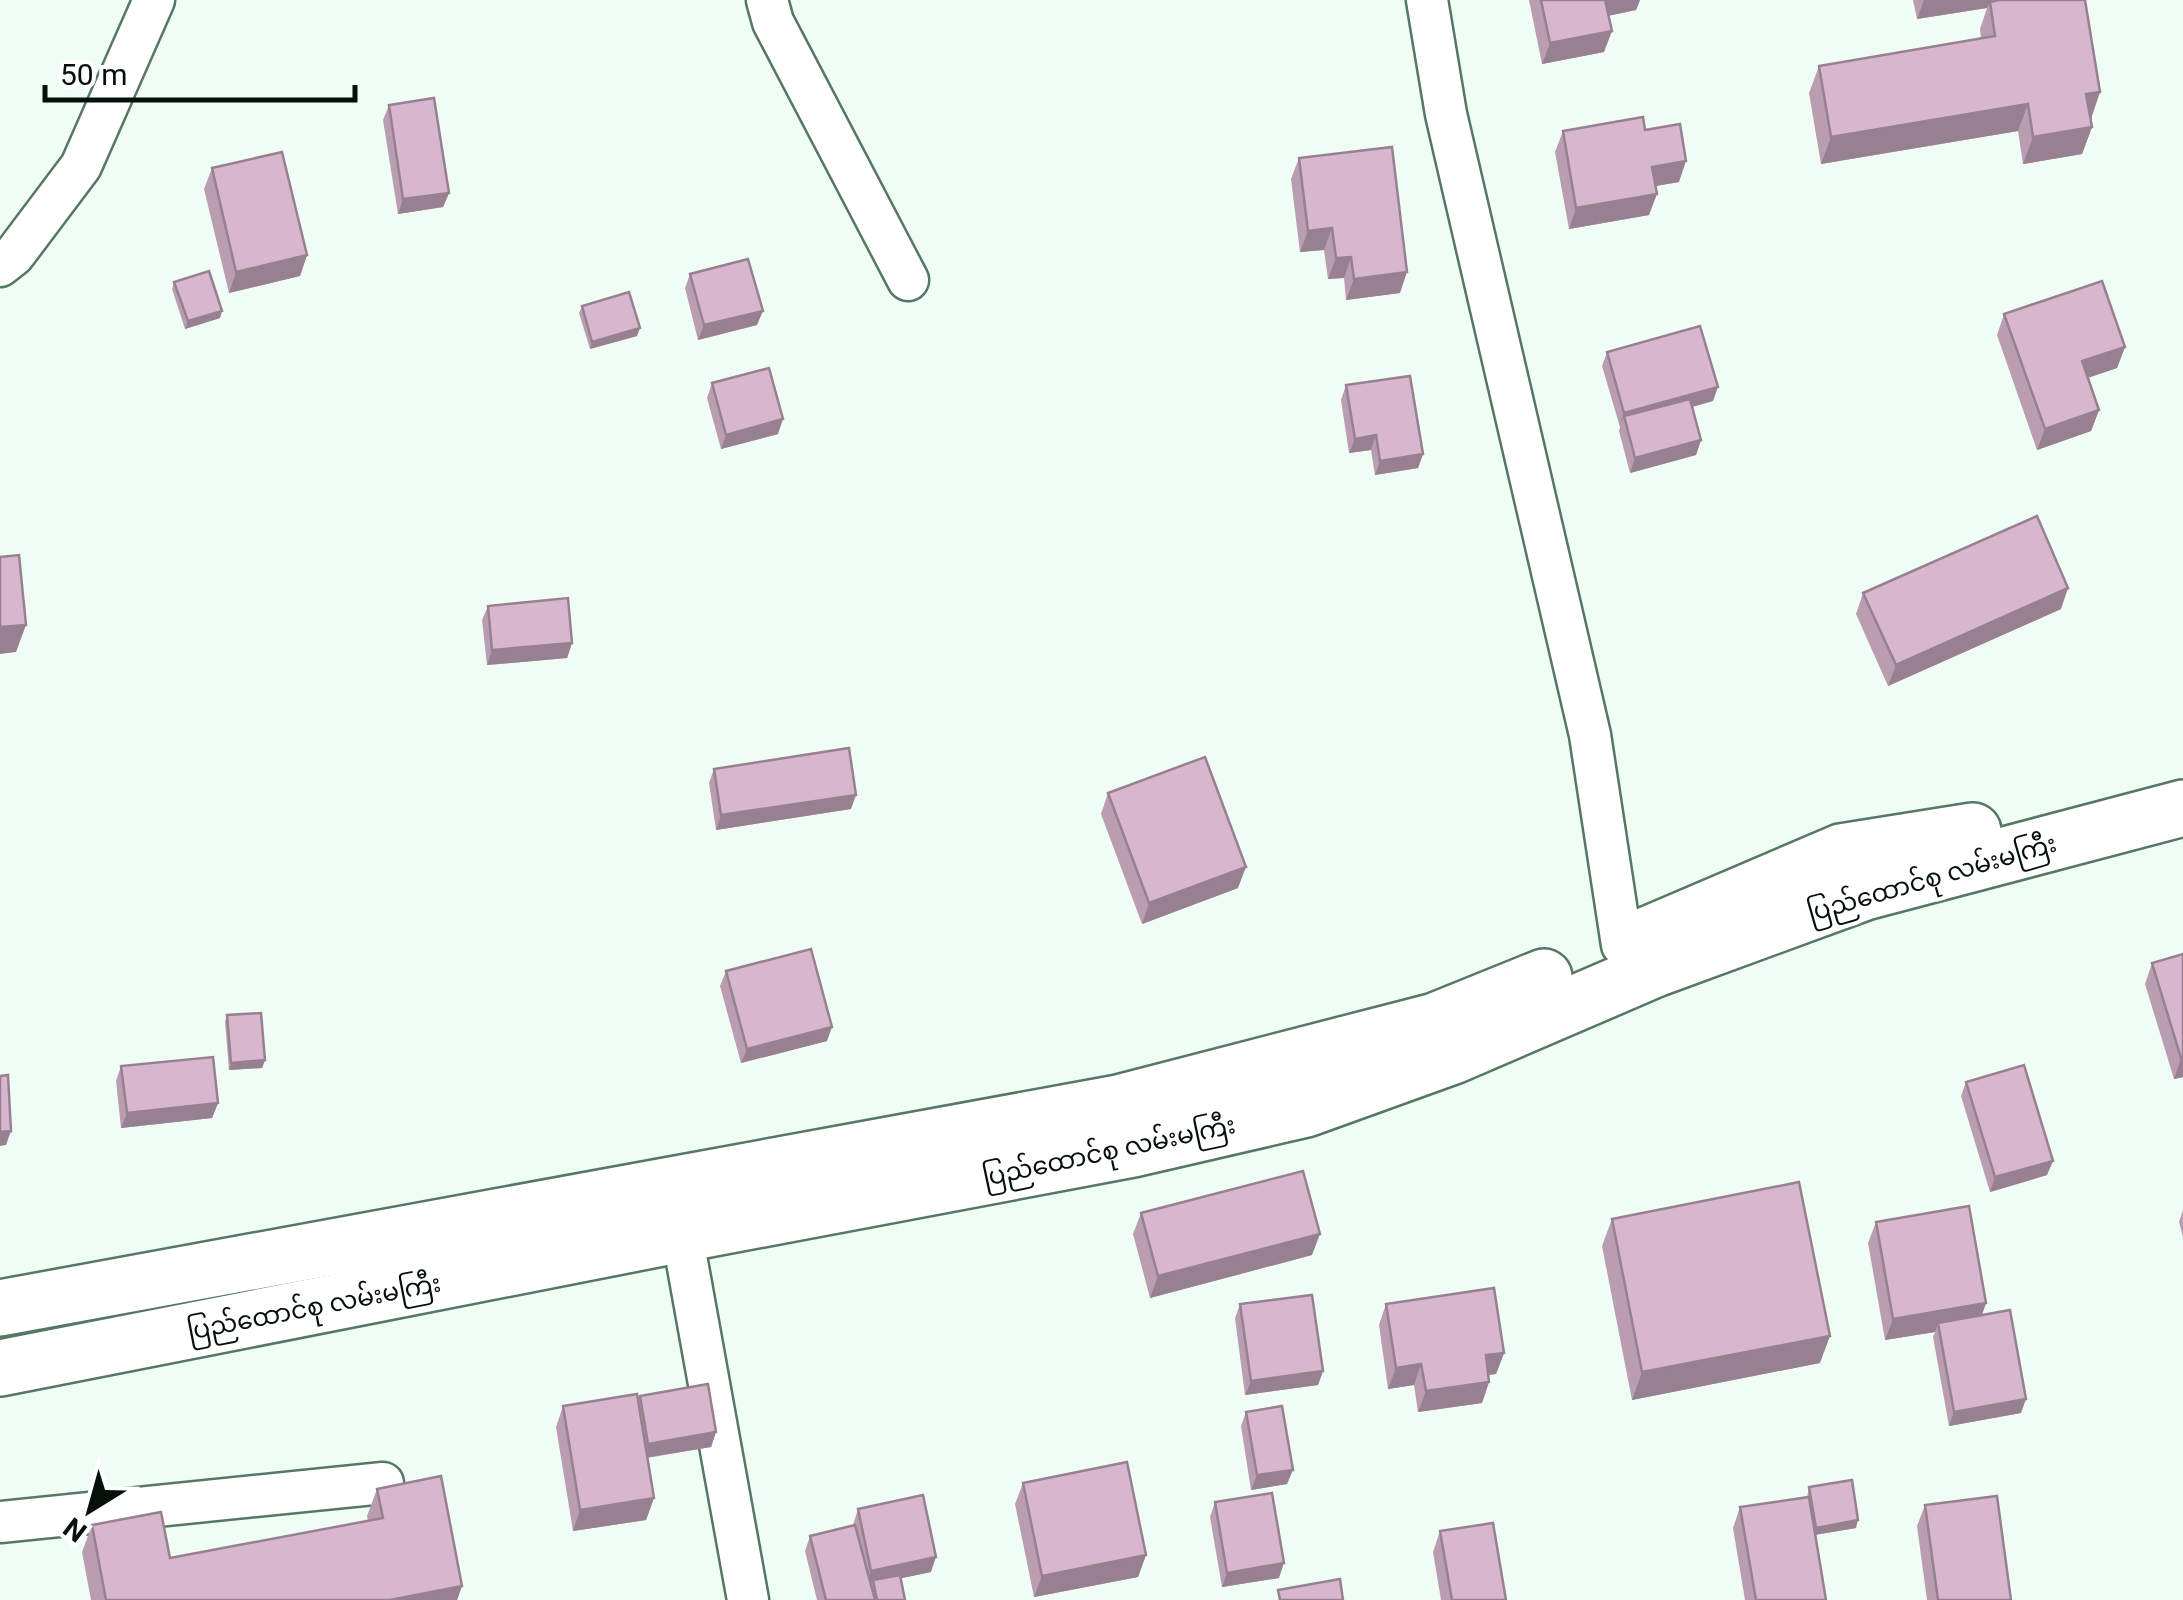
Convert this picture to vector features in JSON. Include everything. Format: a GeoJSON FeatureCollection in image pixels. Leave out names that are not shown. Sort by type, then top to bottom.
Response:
{"type":"FeatureCollection","features":[{"type":"Feature","properties":{"kind":"main road"},"geometry":{"type":"LineString","coordinates":[[8,1306],[1118,1103],[1435,1021],[1841,852],[2183,796]]}},
{"type":"Feature","properties":{"kind":"main road","name":"ပြည်ထောင်စု လမ်းမကြီး"},"geometry":{"type":"LineString","coordinates":[[0,1368],[1133,1149],[1306,1109],[1453,1056],[1655,969],[1865,892],[2183,808]]}},
{"type":"Feature","properties":{"kind":"street"},"geometry":{"type":"LineString","coordinates":[[0,266],[14,255],[81,166],[154,0]]}},
{"type":"Feature","properties":{"kind":"street"},"geometry":{"type":"LineString","coordinates":[[767,0],[773,22],[908,280]]}},
{"type":"Feature","properties":{"kind":"street"},"geometry":{"type":"LineString","coordinates":[[1428,0],[1446,114],[1590,734],[1622,946]]}},
{"type":"Feature","properties":{"kind":"street"},"geometry":{"type":"LineString","coordinates":[[682,1234],[748,1600]]}},
{"type":"Feature","properties":{"kind":"street"},"geometry":{"type":"LineString","coordinates":[[0,1522],[383,1484]]}},
{"type":"Feature","properties":{"kind":"building"},"geometry":{"type":"Polygon","coordinates":[[[1541,0],[1605,0],[1612,31],[1550,43],[1541,0]]]}},
{"type":"Feature","properties":{"kind":"building"},"geometry":{"type":"Polygon","coordinates":[[[2085,0],[2100,92],[2086,94],[2092,127],[2033,137],[2028,104],[1831,137],[1819,66],[1995,36],[1990,2],[2085,0]]]}},
{"type":"Feature","properties":{"kind":"building"},"geometry":{"type":"Polygon","coordinates":[[[434,98],[449,193],[403,199],[389,105],[434,98]]]}},
{"type":"Feature","properties":{"kind":"building"},"geometry":{"type":"Polygon","coordinates":[[[1643,117],[1645,130],[1680,124],[1686,161],[1652,167],[1657,194],[1576,208],[1563,131],[1643,117]]]}},
{"type":"Feature","properties":{"kind":"building"},"geometry":{"type":"Polygon","coordinates":[[[1392,147],[1407,272],[1354,279],[1351,257],[1336,258],[1332,228],[1308,231],[1299,158],[1392,147]]]}},
{"type":"Feature","properties":{"kind":"building"},"geometry":{"type":"Polygon","coordinates":[[[282,152],[307,255],[236,272],[212,168],[282,152]]]}},
{"type":"Feature","properties":{"kind":"building"},"geometry":{"type":"Polygon","coordinates":[[[748,259],[763,311],[704,325],[690,274],[748,259]]]}},
{"type":"Feature","properties":{"kind":"building"},"geometry":{"type":"Polygon","coordinates":[[[209,271],[222,311],[188,321],[174,282],[209,271]]]}},
{"type":"Feature","properties":{"kind":"building"},"geometry":{"type":"Polygon","coordinates":[[[2102,281],[2125,347],[2082,361],[2099,410],[2045,429],[2004,314],[2102,281]]]}},
{"type":"Feature","properties":{"kind":"building"},"geometry":{"type":"Polygon","coordinates":[[[629,292],[640,328],[592,342],[582,306],[629,292]]]}},
{"type":"Feature","properties":{"kind":"building"},"geometry":{"type":"Polygon","coordinates":[[[1700,326],[1718,387],[1624,413],[1607,352],[1700,326]]]}},
{"type":"Feature","properties":{"kind":"building"},"geometry":{"type":"Polygon","coordinates":[[[769,368],[783,419],[726,435],[712,383],[769,368]]]}},
{"type":"Feature","properties":{"kind":"building"},"geometry":{"type":"Polygon","coordinates":[[[1410,376],[1423,454],[1380,461],[1376,435],[1355,439],[1346,385],[1410,376]]]}},
{"type":"Feature","properties":{"kind":"building"},"geometry":{"type":"Polygon","coordinates":[[[1690,399],[1701,440],[1635,458],[1624,416],[1690,399]]]}},
{"type":"Feature","properties":{"kind":"building"},"geometry":{"type":"Polygon","coordinates":[[[2037,516],[2068,588],[1896,665],[1863,593],[2037,516]]]}},
{"type":"Feature","properties":{"kind":"building"},"geometry":{"type":"Polygon","coordinates":[[[19,555],[26,625],[0,627],[0,557],[19,555]]]}},
{"type":"Feature","properties":{"kind":"building"},"geometry":{"type":"Polygon","coordinates":[[[568,598],[572,643],[492,650],[488,606],[568,598]]]}},
{"type":"Feature","properties":{"kind":"building"},"geometry":{"type":"Polygon","coordinates":[[[849,748],[856,795],[721,815],[714,769],[849,748]]]}},
{"type":"Feature","properties":{"kind":"building"},"geometry":{"type":"Polygon","coordinates":[[[1205,757],[1246,867],[1149,903],[1108,793],[1205,757]]]}},
{"type":"Feature","properties":{"kind":"building"},"geometry":{"type":"Polygon","coordinates":[[[811,949],[832,1027],[747,1049],[726,971],[811,949]]]}},
{"type":"Feature","properties":{"kind":"building"},"geometry":{"type":"Polygon","coordinates":[[[2183,954],[2183,1058],[2181,1058],[2152,963],[2183,954]]]}},
{"type":"Feature","properties":{"kind":"building"},"geometry":{"type":"Polygon","coordinates":[[[261,1013],[265,1060],[231,1063],[227,1015],[261,1013]]]}},
{"type":"Feature","properties":{"kind":"building"},"geometry":{"type":"Polygon","coordinates":[[[213,1057],[218,1103],[127,1113],[121,1066],[213,1057]]]}},
{"type":"Feature","properties":{"kind":"building"},"geometry":{"type":"Polygon","coordinates":[[[2024,1065],[2053,1161],[1995,1177],[1966,1082],[2024,1065]]]}},
{"type":"Feature","properties":{"kind":"building"},"geometry":{"type":"Polygon","coordinates":[[[8,1075],[11,1131],[0,1132],[0,1076],[8,1075]]]}},
{"type":"Feature","properties":{"kind":"building"},"geometry":{"type":"Polygon","coordinates":[[[1303,1171],[1320,1234],[1158,1276],[1141,1213],[1303,1171]]]}},
{"type":"Feature","properties":{"kind":"building"},"geometry":{"type":"Polygon","coordinates":[[[1799,1182],[1830,1336],[1642,1372],[1612,1219],[1799,1182]]]}},
{"type":"Feature","properties":{"kind":"building"},"geometry":{"type":"Polygon","coordinates":[[[1969,1206],[1986,1303],[1893,1319],[1876,1222],[1969,1206]]]}},
{"type":"Feature","properties":{"kind":"building"},"geometry":{"type":"Polygon","coordinates":[[[1494,1288],[1504,1353],[1486,1355],[1489,1382],[1426,1391],[1421,1364],[1396,1368],[1386,1304],[1494,1288]]]}},
{"type":"Feature","properties":{"kind":"building"},"geometry":{"type":"Polygon","coordinates":[[[1312,1295],[1323,1371],[1251,1381],[1240,1304],[1312,1295]]]}},
{"type":"Feature","properties":{"kind":"building"},"geometry":{"type":"Polygon","coordinates":[[[2010,1310],[2026,1399],[1954,1412],[1938,1323],[2010,1310]]]}},
{"type":"Feature","properties":{"kind":"building"},"geometry":{"type":"Polygon","coordinates":[[[708,1384],[716,1432],[648,1444],[640,1396],[708,1384]]]}},
{"type":"Feature","properties":{"kind":"building"},"geometry":{"type":"Polygon","coordinates":[[[637,1394],[654,1498],[580,1510],[563,1406],[637,1394]]]}},
{"type":"Feature","properties":{"kind":"building"},"geometry":{"type":"Polygon","coordinates":[[[1282,1406],[1293,1470],[1257,1475],[1246,1412],[1282,1406]]]}},
{"type":"Feature","properties":{"kind":"building"},"geometry":{"type":"Polygon","coordinates":[[[1127,1462],[1146,1555],[1042,1576],[1023,1483],[1127,1462]]]}},
{"type":"Feature","properties":{"kind":"building"},"geometry":{"type":"Polygon","coordinates":[[[441,1476],[462,1586],[390,1600],[106,1600],[92,1525],[161,1512],[170,1558],[383,1518],[377,1489],[441,1476]]]}},
{"type":"Feature","properties":{"kind":"building"},"geometry":{"type":"Polygon","coordinates":[[[1852,1480],[1858,1520],[1816,1528],[1809,1487],[1852,1480]]]}},
{"type":"Feature","properties":{"kind":"building"},"geometry":{"type":"Polygon","coordinates":[[[1272,1493],[1284,1563],[1227,1573],[1215,1502],[1272,1493]]]}},
{"type":"Feature","properties":{"kind":"building"},"geometry":{"type":"Polygon","coordinates":[[[923,1495],[936,1557],[871,1571],[858,1509],[923,1495]]]}},
{"type":"Feature","properties":{"kind":"building"},"geometry":{"type":"Polygon","coordinates":[[[1997,1496],[2011,1600],[1938,1600],[1925,1505],[1997,1496]]]}},
{"type":"Feature","properties":{"kind":"building"},"geometry":{"type":"Polygon","coordinates":[[[1809,1497],[1826,1600],[1756,1600],[1740,1507],[1809,1497]]]}},
{"type":"Feature","properties":{"kind":"building"},"geometry":{"type":"Polygon","coordinates":[[[1493,1523],[1506,1600],[1452,1600],[1440,1531],[1493,1523]]]}},
{"type":"Feature","properties":{"kind":"building"},"geometry":{"type":"Polygon","coordinates":[[[855,1525],[875,1600],[826,1600],[810,1536],[855,1525]]]}},
{"type":"Feature","properties":{"kind":"building"},"geometry":{"type":"Polygon","coordinates":[[[900,1575],[905,1600],[877,1600],[873,1580],[900,1575]]]}},
{"type":"Feature","properties":{"kind":"building"},"geometry":{"type":"Polygon","coordinates":[[[1340,1579],[1343,1600],[1280,1600],[1278,1590],[1340,1579]]]}}]}
